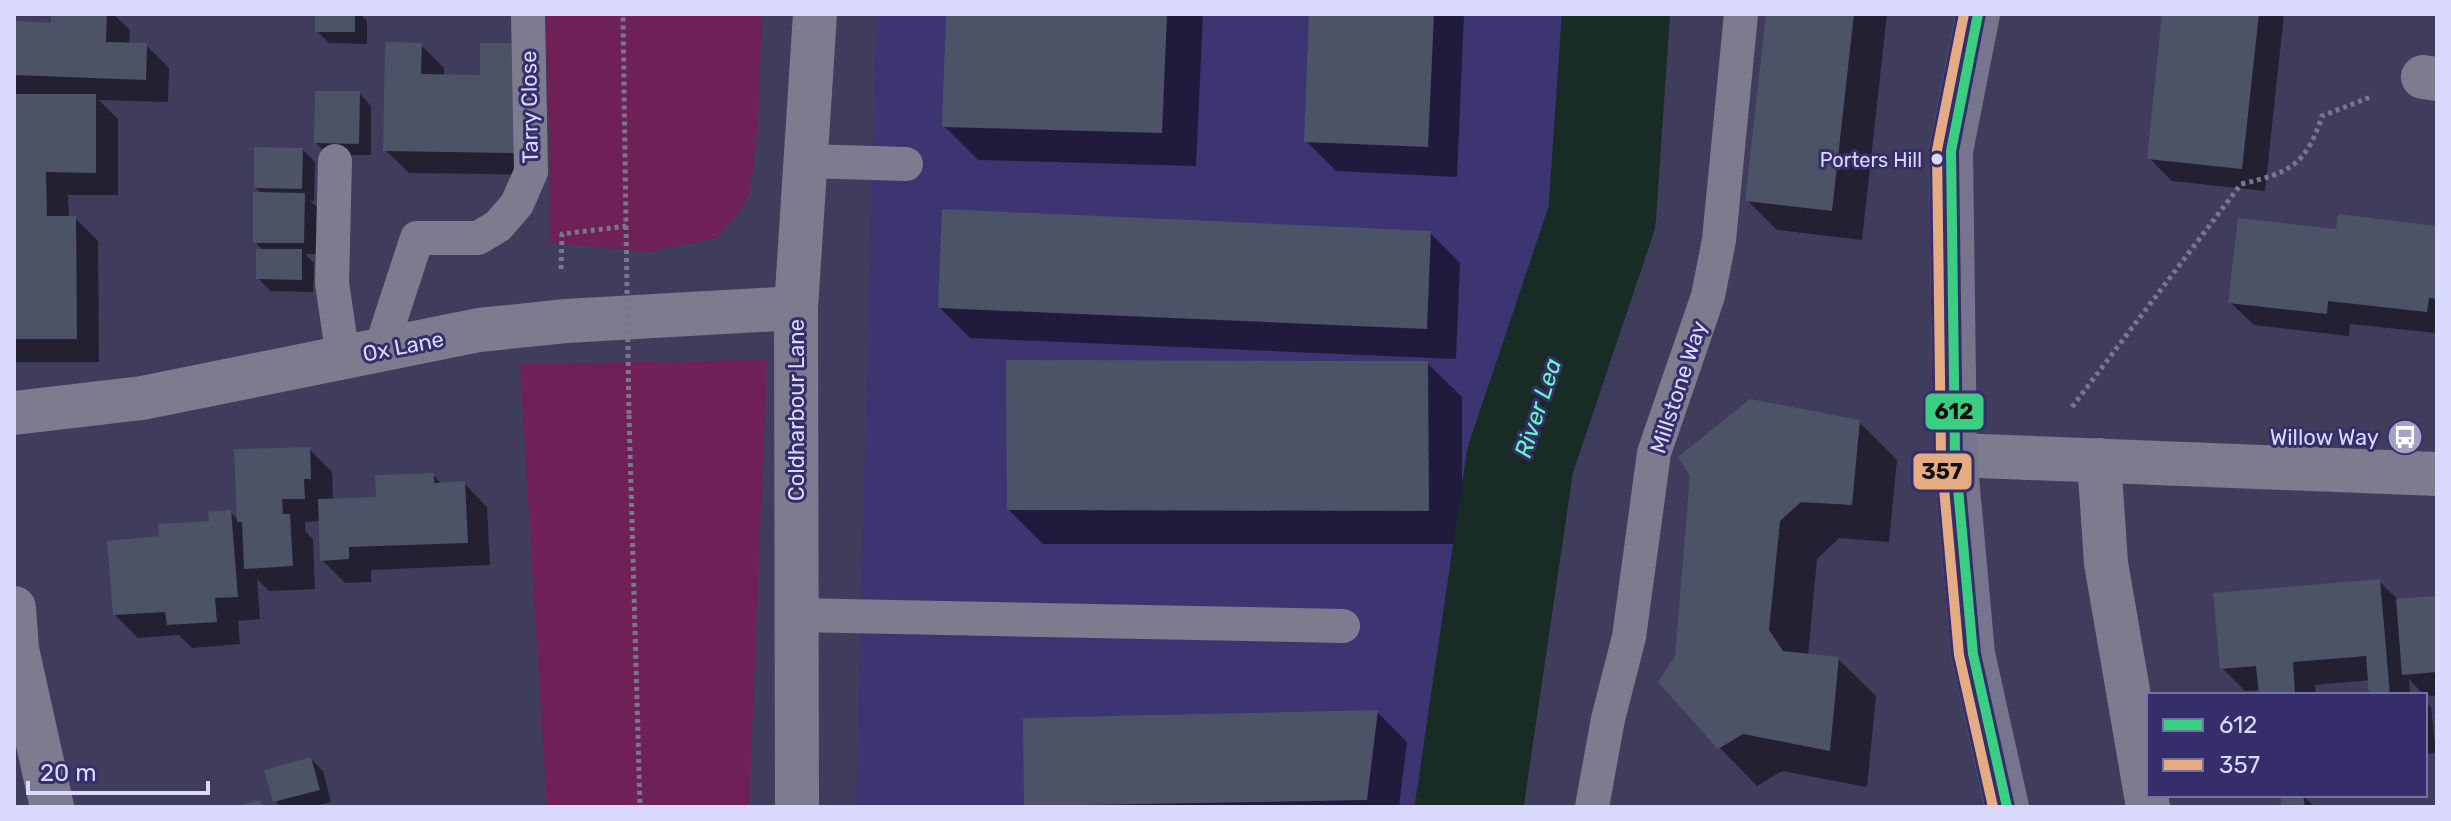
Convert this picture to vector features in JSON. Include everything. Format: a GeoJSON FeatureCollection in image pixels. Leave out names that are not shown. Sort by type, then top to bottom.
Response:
{"type":"FeatureCollection","features":[{"type":"Feature","properties":{"kind":"main road"},"geometry":{"type":"LineString","coordinates":[[1978,14],[1951,151],[1955,455],[1973,654],[2007,807]]}},
{"type":"Feature","properties":{"kind":"street","name":"Coldharbour Lane"},"geometry":{"type":"LineString","coordinates":[[797,807],[796,308],[815,14]]}},
{"type":"Feature","properties":{"kind":"street","name":"Ox Lane"},"geometry":{"type":"LineString","coordinates":[[14,413],[142,398],[493,329],[665,314],[796,308]]}},
{"type":"Feature","properties":{"kind":"street"},"geometry":{"type":"LineString","coordinates":[[1955,455],[2437,474]]}},
{"type":"Feature","properties":{"kind":"street"},"geometry":{"type":"LineString","coordinates":[[2099,460],[2106,563],[2148,807]]}},
{"type":"Feature","properties":{"kind":"street"},"geometry":{"type":"LineString","coordinates":[[14,608],[17,649],[52,807]]}},
{"type":"Feature","properties":{"kind":"lane","name":"Tarry Close"},"geometry":{"type":"LineString","coordinates":[[362,354],[417,238],[478,238],[498,226],[517,204],[531,172],[528,14]]}},
{"type":"Feature","properties":{"kind":"lane","name":"Millstone Way"},"geometry":{"type":"LineString","coordinates":[[1601,807],[1592,807],[1608,719],[1629,637],[1654,453],[1708,296],[1719,240],[1741,14]]}},
{"type":"Feature","properties":{"kind":"lane"},"geometry":{"type":"LineString","coordinates":[[335,161],[332,283],[362,354]]}},
{"type":"Feature","properties":{"kind":"lane"},"geometry":{"type":"LineString","coordinates":[[806,161],[906,164]]}},
{"type":"Feature","properties":{"kind":"lane"},"geometry":{"type":"LineString","coordinates":[[796,615],[1343,626]]}},
{"type":"Feature","properties":{"kind":"path"},"geometry":{"type":"LineString","coordinates":[[623,14],[629,415],[640,807]]}},
{"type":"Feature","properties":{"kind":"path"},"geometry":{"type":"LineString","coordinates":[[2033,458],[2241,184],[2268,178],[2292,167],[2313,144],[2322,116],[2430,78]]}},
{"type":"Feature","properties":{"kind":"path"},"geometry":{"type":"LineString","coordinates":[[547,272],[561,268],[562,234],[626,226]]}},
{"type":"Feature","properties":{"kind":"shaded area"},"geometry":{"type":"Polygon","coordinates":[[[545,14],[762,14],[758,121],[752,177],[747,201],[717,238],[647,252],[549,242],[550,159],[545,14]]]}},
{"type":"Feature","properties":{"kind":"shaded area"},"geometry":{"type":"Polygon","coordinates":[[[876,14],[1587,14],[1577,213],[1485,456],[1437,807],[856,807],[876,14]]]}},
{"type":"Feature","properties":{"kind":"shaded area"},"geometry":{"type":"Polygon","coordinates":[[[767,360],[749,807],[547,807],[520,364],[767,360]]]}},
{"type":"Feature","properties":{"kind":"building"},"geometry":{"type":"Polygon","coordinates":[[[51,14],[107,14],[106,42],[147,43],[146,80],[14,75],[14,21],[51,23],[51,14]]]}},
{"type":"Feature","properties":{"kind":"building"},"geometry":{"type":"Polygon","coordinates":[[[315,14],[355,14],[355,32],[315,32],[315,14]]]}},
{"type":"Feature","properties":{"kind":"building"},"geometry":{"type":"Polygon","coordinates":[[[946,14],[1167,14],[1162,133],[942,127],[946,14]]]}},
{"type":"Feature","properties":{"kind":"building"},"geometry":{"type":"Polygon","coordinates":[[[1309,14],[1434,14],[1428,147],[1304,142],[1309,14]]]}},
{"type":"Feature","properties":{"kind":"building"},"geometry":{"type":"Polygon","coordinates":[[[1766,14],[1854,14],[1832,211],[1745,201],[1766,14]]]}},
{"type":"Feature","properties":{"kind":"building"},"geometry":{"type":"Polygon","coordinates":[[[2162,14],[2259,14],[2242,169],[2147,159],[2162,14]]]}},
{"type":"Feature","properties":{"kind":"building"},"geometry":{"type":"Polygon","coordinates":[[[385,42],[422,43],[421,74],[480,75],[480,43],[518,43],[517,153],[383,151],[385,42]]]}},
{"type":"Feature","properties":{"kind":"building"},"geometry":{"type":"Polygon","coordinates":[[[315,91],[360,91],[359,144],[314,143],[315,91]]]}},
{"type":"Feature","properties":{"kind":"building"},"geometry":{"type":"Polygon","coordinates":[[[14,94],[96,94],[96,173],[46,172],[47,216],[76,216],[77,339],[14,339],[14,94]]]}},
{"type":"Feature","properties":{"kind":"building"},"geometry":{"type":"Polygon","coordinates":[[[254,147],[303,148],[302,189],[254,188],[254,147]]]}},
{"type":"Feature","properties":{"kind":"building"},"geometry":{"type":"Polygon","coordinates":[[[253,192],[305,193],[304,243],[253,243],[253,192]]]}},
{"type":"Feature","properties":{"kind":"building"},"geometry":{"type":"Polygon","coordinates":[[[942,209],[1431,231],[1427,329],[938,308],[942,209]]]}},
{"type":"Feature","properties":{"kind":"building"},"geometry":{"type":"Polygon","coordinates":[[[2338,214],[2437,226],[2437,299],[2429,298],[2427,312],[2328,301],[2327,314],[2228,303],[2238,218],[2336,229],[2338,214]]]}},
{"type":"Feature","properties":{"kind":"building"},"geometry":{"type":"Polygon","coordinates":[[[256,249],[302,249],[302,280],[256,279],[256,249]]]}},
{"type":"Feature","properties":{"kind":"building"},"geometry":{"type":"Polygon","coordinates":[[[1006,360],[1428,361],[1429,511],[1007,510],[1006,360]]]}},
{"type":"Feature","properties":{"kind":"building"},"geometry":{"type":"Polygon","coordinates":[[[1750,399],[1860,420],[1852,505],[1801,502],[1780,521],[1769,630],[1783,651],[1839,657],[1830,751],[1743,734],[1718,749],[1658,682],[1675,656],[1690,476],[1678,457],[1750,399]]]}},
{"type":"Feature","properties":{"kind":"building"},"geometry":{"type":"Polygon","coordinates":[[[310,447],[311,479],[304,479],[305,499],[282,499],[283,514],[290,514],[293,566],[244,569],[242,522],[237,522],[234,449],[310,447]]]}},
{"type":"Feature","properties":{"kind":"building"},"geometry":{"type":"Polygon","coordinates":[[[434,473],[434,483],[465,481],[468,543],[349,547],[349,559],[320,561],[318,499],[376,497],[375,475],[434,473]]]}},
{"type":"Feature","properties":{"kind":"building"},"geometry":{"type":"Polygon","coordinates":[[[231,510],[238,597],[215,598],[217,622],[167,625],[165,612],[113,615],[107,541],[159,536],[158,524],[209,521],[208,512],[231,510]]]}},
{"type":"Feature","properties":{"kind":"building"},"geometry":{"type":"Polygon","coordinates":[[[2380,579],[2390,693],[2369,693],[2366,656],[2293,662],[2295,693],[2259,693],[2256,666],[2220,669],[2213,593],[2380,579]]]}},
{"type":"Feature","properties":{"kind":"building"},"geometry":{"type":"Polygon","coordinates":[[[2437,596],[2437,672],[2402,675],[2396,599],[2437,596]]]}},
{"type":"Feature","properties":{"kind":"building"},"geometry":{"type":"Polygon","coordinates":[[[1378,710],[1367,800],[1024,806],[1023,718],[1378,710]]]}},
{"type":"Feature","properties":{"kind":"building"},"geometry":{"type":"Polygon","coordinates":[[[311,757],[320,790],[273,802],[264,770],[311,757]]]}},
{"type":"Feature","properties":{"kind":"building"},"geometry":{"type":"Polygon","coordinates":[[[2281,797],[2303,797],[2305,807],[2281,807],[2281,797]]]}},
{"type":"Feature","properties":{"kind":"building"},"geometry":{"type":"Polygon","coordinates":[[[260,800],[262,807],[236,807],[236,806],[260,800]]]}},
{"type":"Feature","properties":{"kind":"waterway","name":"River Lea"},"geometry":{"type":"LineString","coordinates":[[1469,807],[1520,461],[1602,217],[1616,14]]}},
{"type":"Feature","properties":{"kind":"transit line","name":"357"},"geometry":{"type":"LineString","coordinates":[[1964,14],[1937,150],[1941,455],[1959,655],[1993,807]]}},
{"type":"Feature","properties":{"kind":"transit line","name":"612"},"geometry":{"type":"LineString","coordinates":[[1978,14],[1951,151],[1955,455],[1973,654],[2007,807]]}},
{"type":"Feature","properties":{"kind":"place","name":"Porters Hill"},"geometry":{"type":"Point","coordinates":[1937,159]}},
{"type":"Feature","properties":{"kind":"place","name":"Willow Way"},"geometry":{"type":"Point","coordinates":[2405,437]}}]}
